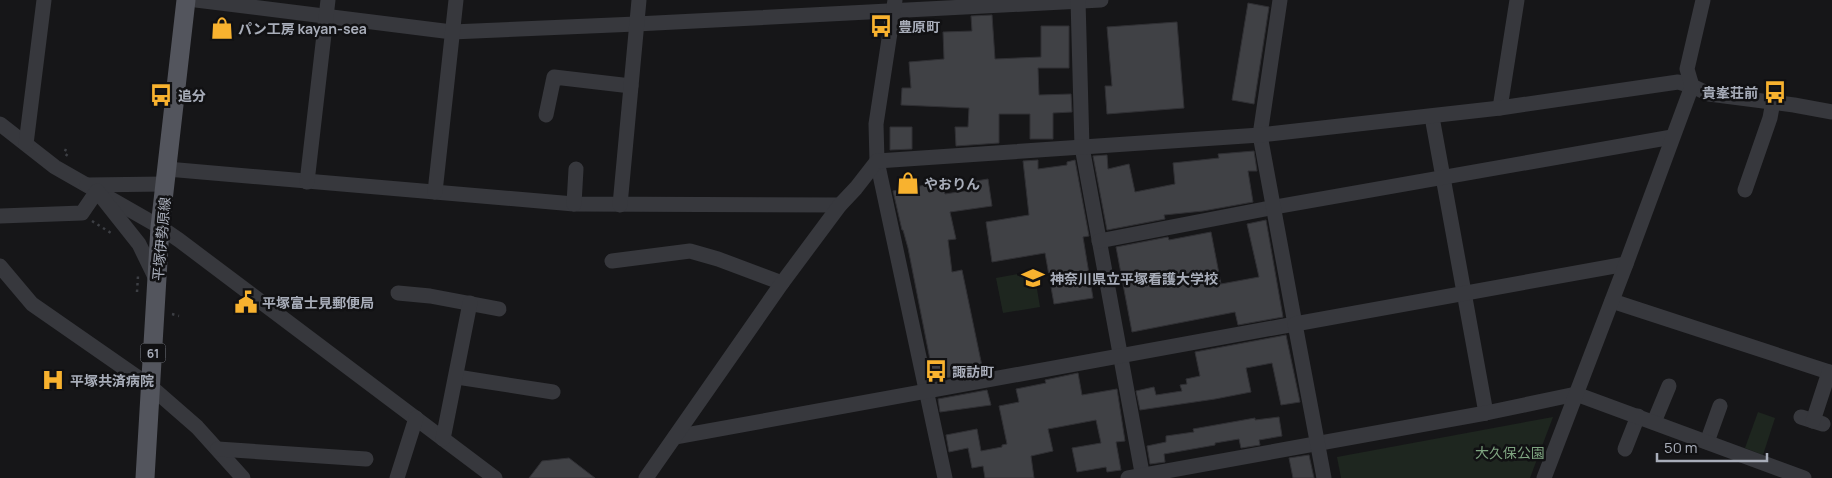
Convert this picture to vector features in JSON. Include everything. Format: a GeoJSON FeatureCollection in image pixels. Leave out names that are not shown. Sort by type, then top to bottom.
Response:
{"type":"FeatureCollection","features":[{"type":"Feature","properties":{"kind":"main road","name":"平塚伊勢原線"},"geometry":{"type":"LineString","coordinates":[[145,478],[160,228],[186,0]]}},
{"type":"Feature","properties":{"kind":"street"},"geometry":{"type":"LineString","coordinates":[[26,144],[44,0]]}},
{"type":"Feature","properties":{"kind":"street"},"geometry":{"type":"LineString","coordinates":[[196,0],[452,32],[636,24],[873,6],[1101,0]]}},
{"type":"Feature","properties":{"kind":"street"},"geometry":{"type":"LineString","coordinates":[[307,182],[328,0]]}},
{"type":"Feature","properties":{"kind":"street"},"geometry":{"type":"LineString","coordinates":[[434,192],[456,0]]}},
{"type":"Feature","properties":{"kind":"street"},"geometry":{"type":"LineString","coordinates":[[620,205],[639,0]]}},
{"type":"Feature","properties":{"kind":"street"},"geometry":{"type":"LineString","coordinates":[[1280,0],[1260,135],[1275,207],[1324,478]]}},
{"type":"Feature","properties":{"kind":"street"},"geometry":{"type":"LineString","coordinates":[[1500,108],[1517,0]]}},
{"type":"Feature","properties":{"kind":"street"},"geometry":{"type":"LineString","coordinates":[[1544,478],[1692,86],[1688,69],[1704,0]]}},
{"type":"Feature","properties":{"kind":"street"},"geometry":{"type":"LineString","coordinates":[[1078,1],[1082,147],[1120,355],[1138,477],[1486,413],[1576,394],[1804,478]]}},
{"type":"Feature","properties":{"kind":"street"},"geometry":{"type":"LineString","coordinates":[[894,6],[876,124],[877,161],[945,478]]}},
{"type":"Feature","properties":{"kind":"street"},"geometry":{"type":"LineString","coordinates":[[546,115],[554,78],[631,86]]}},
{"type":"Feature","properties":{"kind":"street"},"geometry":{"type":"LineString","coordinates":[[646,478],[782,283],[840,205],[877,161],[1260,135],[1432,117],[1678,82],[1709,94],[1832,112]]}},
{"type":"Feature","properties":{"kind":"street"},"geometry":{"type":"LineString","coordinates":[[1745,190],[1770,118],[1773,102]]}},
{"type":"Feature","properties":{"kind":"street"},"geometry":{"type":"LineString","coordinates":[[1432,117],[1486,413]]}},
{"type":"Feature","properties":{"kind":"street"},"geometry":{"type":"LineString","coordinates":[[0,124],[55,166],[160,228],[494,478]]}},
{"type":"Feature","properties":{"kind":"street"},"geometry":{"type":"LineString","coordinates":[[1099,241],[1275,207],[1672,137]]}},
{"type":"Feature","properties":{"kind":"street"},"geometry":{"type":"LineString","coordinates":[[574,204],[576,169]]}},
{"type":"Feature","properties":{"kind":"street"},"geometry":{"type":"LineString","coordinates":[[91,188],[166,176],[307,182],[574,204],[840,205]]}},
{"type":"Feature","properties":{"kind":"street"},"geometry":{"type":"LineString","coordinates":[[0,216],[82,213],[91,188]]}},
{"type":"Feature","properties":{"kind":"street"},"geometry":{"type":"LineString","coordinates":[[91,188],[139,244],[157,281]]}},
{"type":"Feature","properties":{"kind":"street"},"geometry":{"type":"LineString","coordinates":[[612,261],[690,251],[718,259],[782,283]]}},
{"type":"Feature","properties":{"kind":"street"},"geometry":{"type":"LineString","coordinates":[[675,437],[1626,264]]}},
{"type":"Feature","properties":{"kind":"street"},"geometry":{"type":"LineString","coordinates":[[0,266],[32,304],[150,386],[197,427],[243,478]]}},
{"type":"Feature","properties":{"kind":"street"},"geometry":{"type":"LineString","coordinates":[[398,293],[430,296],[499,309]]}},
{"type":"Feature","properties":{"kind":"street"},"geometry":{"type":"LineString","coordinates":[[1612,301],[1830,373],[1812,420]]}},
{"type":"Feature","properties":{"kind":"street"},"geometry":{"type":"LineString","coordinates":[[443,439],[457,377],[470,304]]}},
{"type":"Feature","properties":{"kind":"street"},"geometry":{"type":"LineString","coordinates":[[457,377],[553,392]]}},
{"type":"Feature","properties":{"kind":"street"},"geometry":{"type":"LineString","coordinates":[[1654,422],[1669,386]]}},
{"type":"Feature","properties":{"kind":"street"},"geometry":{"type":"LineString","coordinates":[[1707,442],[1720,406]]}},
{"type":"Feature","properties":{"kind":"street"},"geometry":{"type":"LineString","coordinates":[[1625,449],[1638,416]]}},
{"type":"Feature","properties":{"kind":"street"},"geometry":{"type":"LineString","coordinates":[[397,478],[416,418]]}},
{"type":"Feature","properties":{"kind":"street"},"geometry":{"type":"LineString","coordinates":[[218,449],[366,460]]}},
{"type":"Feature","properties":{"kind":"path"},"geometry":{"type":"LineString","coordinates":[[91,223],[92,221],[114,235]]}},
{"type":"Feature","properties":{"kind":"green space"},"geometry":{"type":"Polygon","coordinates":[[[1034,271],[1040,307],[1003,313],[996,278],[1034,271]]]}},
{"type":"Feature","properties":{"kind":"green space"},"geometry":{"type":"Polygon","coordinates":[[[1758,412],[1775,418],[1763,455],[1745,448],[1758,412]]]}},
{"type":"Feature","properties":{"kind":"green space","name":"大久保公園"},"geometry":{"type":"Polygon","coordinates":[[[1553,417],[1530,478],[1341,478],[1337,457],[1553,417]]]}},
{"type":"Feature","properties":{"kind":"building"},"geometry":{"type":"Polygon","coordinates":[[[1248,3],[1269,7],[1254,104],[1232,100],[1248,3]]]}},
{"type":"Feature","properties":{"kind":"building"},"geometry":{"type":"Polygon","coordinates":[[[992,15],[995,59],[1041,57],[1041,26],[1069,26],[1069,68],[1038,68],[1039,95],[1071,94],[1072,112],[1053,113],[1053,139],[1030,139],[1030,114],[999,114],[999,143],[956,146],[955,127],[968,127],[969,108],[901,105],[902,88],[911,88],[909,62],[944,59],[943,32],[972,31],[971,16],[992,15]]]}},
{"type":"Feature","properties":{"kind":"building"},"geometry":{"type":"Polygon","coordinates":[[[1177,22],[1184,108],[1107,114],[1105,86],[1112,86],[1107,27],[1177,22]]]}},
{"type":"Feature","properties":{"kind":"building"},"geometry":{"type":"Polygon","coordinates":[[[890,127],[912,127],[912,149],[890,150],[890,127]]]}},
{"type":"Feature","properties":{"kind":"building"},"geometry":{"type":"Polygon","coordinates":[[[1254,151],[1257,171],[1248,171],[1253,202],[1203,211],[1164,215],[1165,219],[1107,230],[1093,156],[1107,155],[1108,169],[1129,164],[1135,192],[1175,184],[1173,163],[1219,158],[1218,154],[1254,151]]]}},
{"type":"Feature","properties":{"kind":"building"},"geometry":{"type":"Polygon","coordinates":[[[1038,160],[1038,169],[1067,165],[1067,162],[1075,160],[1089,236],[1083,237],[1093,298],[1054,304],[1045,253],[992,262],[986,222],[1029,215],[1023,161],[1038,160]]]}},
{"type":"Feature","properties":{"kind":"building"},"geometry":{"type":"Polygon","coordinates":[[[988,179],[992,206],[950,212],[956,239],[948,240],[952,272],[962,270],[983,371],[934,380],[908,248],[893,191],[942,182],[945,194],[971,190],[970,182],[988,179]]]}},
{"type":"Feature","properties":{"kind":"building","name":"神奈川県立平塚看護大学校"},"geometry":{"type":"Polygon","coordinates":[[[1266,220],[1283,317],[1238,325],[1235,312],[1132,332],[1116,247],[1168,237],[1169,240],[1211,232],[1221,284],[1259,277],[1247,224],[1266,220]]]}},
{"type":"Feature","properties":{"kind":"building"},"geometry":{"type":"Polygon","coordinates":[[[1286,335],[1300,402],[1281,405],[1272,363],[1246,368],[1251,392],[1140,410],[1136,391],[1154,387],[1156,395],[1182,391],[1180,385],[1187,384],[1186,379],[1200,376],[1195,352],[1286,335]]]}},
{"type":"Feature","properties":{"kind":"building"},"geometry":{"type":"Polygon","coordinates":[[[1078,373],[1082,395],[1117,389],[1125,441],[1116,442],[1121,470],[1107,472],[1106,467],[1077,472],[1072,448],[1101,443],[1096,420],[1048,429],[1053,451],[1031,456],[1034,478],[985,478],[983,466],[972,468],[968,448],[949,452],[946,435],[977,429],[981,451],[1002,447],[1002,445],[1007,444],[999,406],[1019,402],[1016,389],[1046,383],[1045,380],[1078,373]]]}},
{"type":"Feature","properties":{"kind":"building"},"geometry":{"type":"Polygon","coordinates":[[[987,390],[991,405],[940,412],[938,399],[987,390]]]}},
{"type":"Feature","properties":{"kind":"building"},"geometry":{"type":"Polygon","coordinates":[[[1279,417],[1282,436],[1259,440],[1260,445],[1241,448],[1239,439],[1215,443],[1215,445],[1164,454],[1165,462],[1150,464],[1147,446],[1166,442],[1166,436],[1194,432],[1193,429],[1255,418],[1255,420],[1279,417]]]}},
{"type":"Feature","properties":{"kind":"building"},"geometry":{"type":"Polygon","coordinates":[[[1309,455],[1314,478],[1293,478],[1289,458],[1309,455]]]}},
{"type":"Feature","properties":{"kind":"building"},"geometry":{"type":"Polygon","coordinates":[[[569,458],[595,478],[529,478],[542,461],[569,458]]]}},
{"type":"Feature","properties":{"kind":"place","name":"豊原町"},"geometry":{"type":"Point","coordinates":[881,26]}},
{"type":"Feature","properties":{"kind":"place","name":"パン工房 kayan-sea"},"geometry":{"type":"Point","coordinates":[222,28]}},
{"type":"Feature","properties":{"kind":"place","name":"貴峯荘前"},"geometry":{"type":"Point","coordinates":[1775,92]}},
{"type":"Feature","properties":{"kind":"place","name":"追分"},"geometry":{"type":"Point","coordinates":[161,95]}},
{"type":"Feature","properties":{"kind":"place","name":"やおりん"},"geometry":{"type":"Point","coordinates":[908,183]}},
{"type":"Feature","properties":{"kind":"place","name":"神奈川県立平塚看護大学校"},"geometry":{"type":"Point","coordinates":[1033,278]}},
{"type":"Feature","properties":{"kind":"place","name":"平塚富士見郵便局"},"geometry":{"type":"Point","coordinates":[246,302]}},
{"type":"Feature","properties":{"kind":"place","name":"諏訪町"},"geometry":{"type":"Point","coordinates":[936,371]}},
{"type":"Feature","properties":{"kind":"place","name":"平塚共済病院"},"geometry":{"type":"Point","coordinates":[53,380]}}]}
